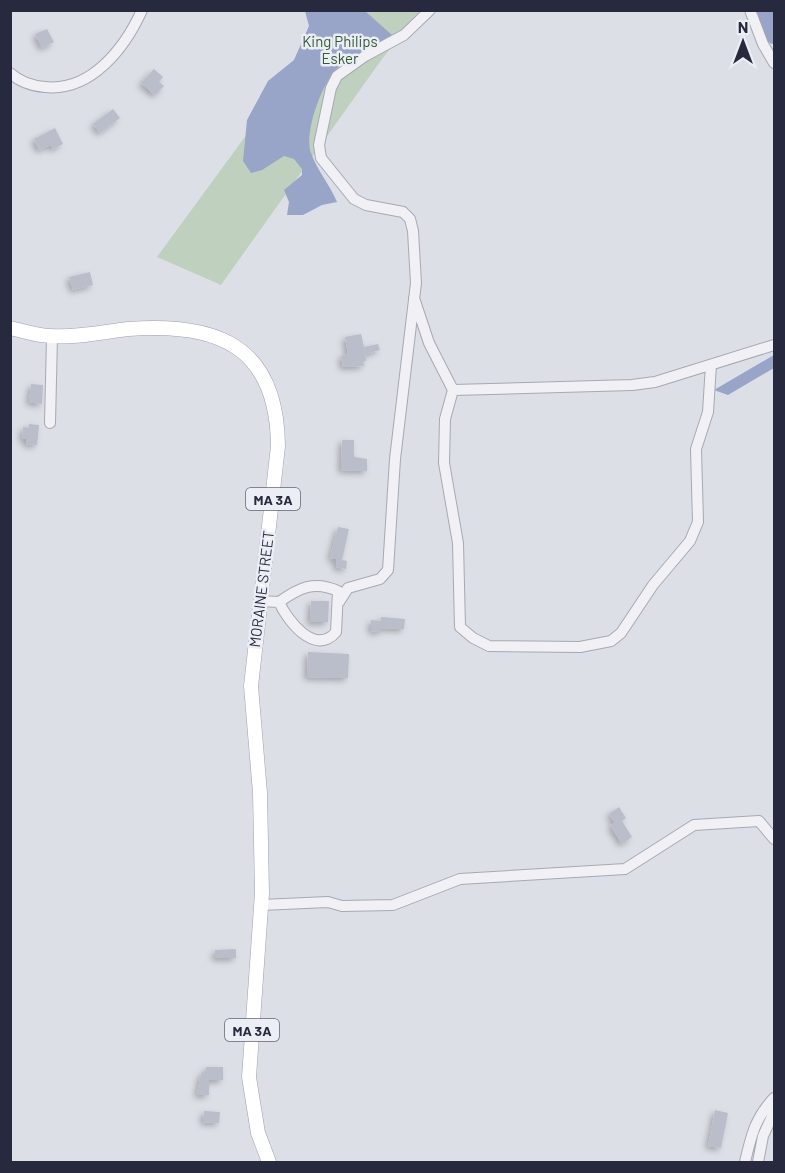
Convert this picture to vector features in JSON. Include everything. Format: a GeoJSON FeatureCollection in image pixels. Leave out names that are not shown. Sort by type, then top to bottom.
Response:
{"type":"FeatureCollection","features":[{"type":"Feature","properties":{"kind":"main road","name":"MORAINE STREET"},"geometry":{"type":"LineString","coordinates":[[10,328],[52,337],[140,329],[193,330],[234,343],[252,359],[270,392],[278,428],[277,468],[254,651],[251,710],[260,793],[262,900]]}},
{"type":"Feature","properties":{"kind":"main road","name":"MA 3A"},"geometry":{"type":"LineString","coordinates":[[262,900],[249,1077],[258,1133],[269,1162]]}},
{"type":"Feature","properties":{"kind":"street"},"geometry":{"type":"LineString","coordinates":[[10,74],[29,84],[40,86],[63,87],[76,84],[104,65],[134,28],[142,10]]}},
{"type":"Feature","properties":{"kind":"street"},"geometry":{"type":"LineString","coordinates":[[339,602],[348,588],[380,579],[388,570],[395,459],[414,298],[416,252],[410,219],[403,212],[366,205],[354,200],[321,158],[319,145],[331,88],[337,76],[365,56],[404,35],[430,10]]}},
{"type":"Feature","properties":{"kind":"street"},"geometry":{"type":"LineString","coordinates":[[750,10],[763,44],[774,63]]}},
{"type":"Feature","properties":{"kind":"street"},"geometry":{"type":"LineString","coordinates":[[414,298],[429,343],[453,390],[445,418],[444,463],[458,543],[460,627],[473,639],[489,646],[580,647],[611,641],[621,633],[653,585],[690,541],[698,522],[696,449],[708,412],[711,365]]}},
{"type":"Feature","properties":{"kind":"street"},"geometry":{"type":"LineString","coordinates":[[50,423],[52,337]]}},
{"type":"Feature","properties":{"kind":"street"},"geometry":{"type":"LineString","coordinates":[[453,390],[632,385],[711,365],[774,345]]}},
{"type":"Feature","properties":{"kind":"street"},"geometry":{"type":"LineString","coordinates":[[260,601],[279,602],[297,589],[312,584],[338,591],[336,632],[332,637],[323,639],[307,637],[288,621],[279,602]]}},
{"type":"Feature","properties":{"kind":"street"},"geometry":{"type":"LineString","coordinates":[[262,900],[328,902],[342,906],[393,905],[460,879],[625,869],[694,825],[759,821],[774,839]]}},
{"type":"Feature","properties":{"kind":"street"},"geometry":{"type":"LineString","coordinates":[[745,1162],[749,1142],[760,1113],[774,1098]]}},
{"type":"Feature","properties":{"kind":"street"},"geometry":{"type":"LineString","coordinates":[[758,1162],[763,1136],[774,1112]]}},
{"type":"Feature","properties":{"kind":"street"},"geometry":{"type":"LineString","coordinates":[[749,1142],[761,1148]]}},
{"type":"Feature","properties":{"kind":"green space","name":"King Philips Esker"},"geometry":{"type":"Polygon","coordinates":[[[317,11],[420,11],[382,59],[221,285],[157,257],[283,85],[317,11]]]}},
{"type":"Feature","properties":{"kind":"water"},"geometry":{"type":"Polygon","coordinates":[[[305,11],[365,11],[392,35],[375,49],[341,65],[335,71],[322,92],[312,119],[309,144],[311,153],[337,202],[322,205],[303,215],[287,215],[289,202],[284,190],[302,175],[302,169],[294,159],[284,156],[262,170],[251,173],[243,161],[247,120],[268,81],[294,60],[309,26],[305,11]]]}},
{"type":"Feature","properties":{"kind":"water"},"geometry":{"type":"Polygon","coordinates":[[[774,355],[774,368],[728,395],[714,390],[774,355]]]}},
{"type":"Feature","properties":{"kind":"building"},"geometry":{"type":"Polygon","coordinates":[[[47,29],[54,42],[42,48],[35,34],[47,29]]]}},
{"type":"Feature","properties":{"kind":"building"},"geometry":{"type":"Polygon","coordinates":[[[154,69],[163,77],[159,82],[164,86],[155,95],[141,83],[154,69]]]}},
{"type":"Feature","properties":{"kind":"building"},"geometry":{"type":"Polygon","coordinates":[[[113,109],[120,118],[100,133],[93,124],[113,109]]]}},
{"type":"Feature","properties":{"kind":"building"},"geometry":{"type":"Polygon","coordinates":[[[55,128],[63,144],[53,149],[51,145],[39,150],[34,139],[55,128]]]}},
{"type":"Feature","properties":{"kind":"building"},"geometry":{"type":"Polygon","coordinates":[[[90,272],[93,285],[73,290],[69,277],[90,272]]]}},
{"type":"Feature","properties":{"kind":"building"},"geometry":{"type":"Polygon","coordinates":[[[361,334],[364,347],[378,344],[380,350],[365,354],[364,366],[343,367],[341,356],[348,354],[345,337],[361,334]]]}},
{"type":"Feature","properties":{"kind":"building"},"geometry":{"type":"Polygon","coordinates":[[[31,384],[43,385],[42,404],[29,402],[31,384]]]}},
{"type":"Feature","properties":{"kind":"building"},"geometry":{"type":"Polygon","coordinates":[[[29,424],[39,425],[37,445],[26,444],[27,439],[22,439],[23,427],[29,428],[29,424]]]}},
{"type":"Feature","properties":{"kind":"building"},"geometry":{"type":"Polygon","coordinates":[[[342,440],[354,440],[354,457],[367,459],[367,471],[341,470],[342,440]]]}},
{"type":"Feature","properties":{"kind":"building"},"geometry":{"type":"Polygon","coordinates":[[[338,527],[349,529],[342,560],[347,561],[346,569],[336,567],[336,559],[330,558],[338,527]]]}},
{"type":"Feature","properties":{"kind":"building"},"geometry":{"type":"Polygon","coordinates":[[[311,601],[329,601],[328,622],[310,622],[311,601]]]}},
{"type":"Feature","properties":{"kind":"building"},"geometry":{"type":"Polygon","coordinates":[[[381,617],[405,619],[404,629],[381,628],[381,632],[371,631],[371,620],[381,621],[381,617]]]}},
{"type":"Feature","properties":{"kind":"building"},"geometry":{"type":"Polygon","coordinates":[[[308,652],[349,654],[348,678],[307,677],[308,652]]]}},
{"type":"Feature","properties":{"kind":"building"},"geometry":{"type":"Polygon","coordinates":[[[619,807],[626,818],[622,821],[632,837],[622,844],[610,825],[615,823],[609,814],[619,807]]]}},
{"type":"Feature","properties":{"kind":"building"},"geometry":{"type":"Polygon","coordinates":[[[236,949],[236,958],[215,958],[215,950],[236,949]]]}},
{"type":"Feature","properties":{"kind":"building"},"geometry":{"type":"Polygon","coordinates":[[[206,1067],[223,1067],[223,1080],[209,1080],[209,1095],[197,1095],[201,1073],[206,1073],[206,1067]]]}},
{"type":"Feature","properties":{"kind":"building"},"geometry":{"type":"Polygon","coordinates":[[[715,1110],[728,1113],[721,1148],[708,1146],[715,1110]]]}},
{"type":"Feature","properties":{"kind":"building"},"geometry":{"type":"Polygon","coordinates":[[[204,1111],[220,1112],[219,1123],[203,1122],[204,1111]]]}},
{"type":"Feature","properties":{"kind":"waterway"},"geometry":{"type":"LineString","coordinates":[[762,10],[774,35]]}}]}
